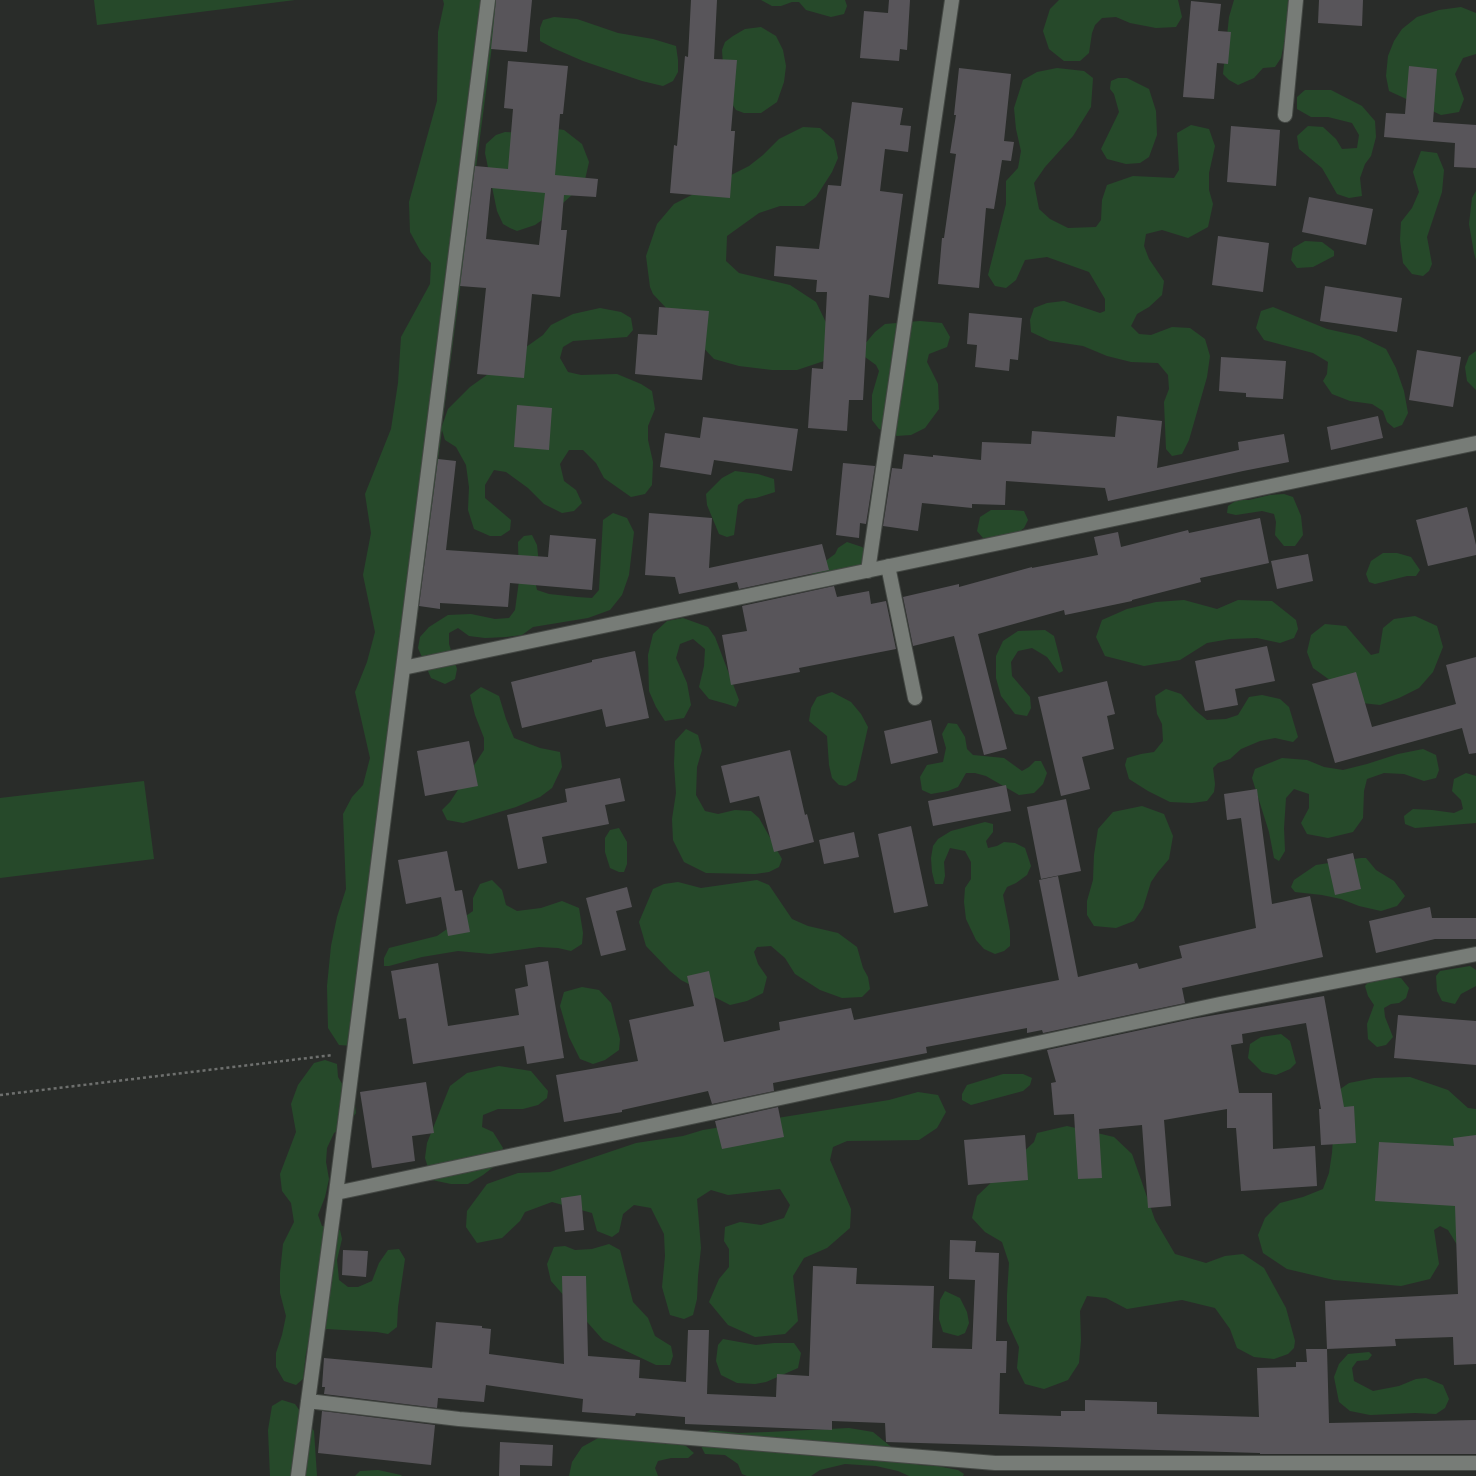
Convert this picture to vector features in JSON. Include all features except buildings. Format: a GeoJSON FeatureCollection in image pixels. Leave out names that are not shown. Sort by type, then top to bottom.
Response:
{"type":"FeatureCollection","features":[{"type":"Feature","properties":{"kind":"lane"},"geometry":{"type":"LineString","coordinates":[[298,1476],[336,1193],[488,0]]}},
{"type":"Feature","properties":{"kind":"lane"},"geometry":{"type":"LineString","coordinates":[[868,571],[952,0]]}},
{"type":"Feature","properties":{"kind":"lane"},"geometry":{"type":"LineString","coordinates":[[1285,115],[1296,0]]}},
{"type":"Feature","properties":{"kind":"lane"},"geometry":{"type":"LineString","coordinates":[[403,668],[1476,443]]}},
{"type":"Feature","properties":{"kind":"lane"},"geometry":{"type":"LineString","coordinates":[[888,566],[915,698]]}},
{"type":"Feature","properties":{"kind":"lane"},"geometry":{"type":"LineString","coordinates":[[336,1193],[1220,1004],[1476,954]]}},
{"type":"Feature","properties":{"kind":"lane"},"geometry":{"type":"LineString","coordinates":[[308,1401],[459,1419],[995,1464],[1476,1463]]}},
{"type":"Feature","properties":{"kind":"path"},"geometry":{"type":"LineString","coordinates":[[0,1095],[354,1053]]}},
{"type":"Feature","properties":{"kind":"green space"},"geometry":{"type":"Polygon","coordinates":[[[94,0],[295,0],[97,25],[94,0]]]}},
{"type":"Feature","properties":{"kind":"green space"},"geometry":{"type":"Polygon","coordinates":[[[443,0],[498,0],[442,426],[448,409],[470,387],[543,335],[551,325],[573,314],[600,308],[621,312],[631,318],[633,330],[627,337],[573,341],[563,347],[560,358],[568,372],[581,375],[617,374],[641,384],[652,391],[655,409],[648,426],[648,440],[653,462],[652,485],[645,494],[631,497],[604,478],[596,463],[583,450],[569,450],[560,464],[564,481],[576,490],[582,503],[574,511],[562,513],[544,504],[528,488],[506,472],[494,470],[485,485],[485,498],[511,520],[510,530],[501,536],[490,536],[474,529],[468,510],[469,487],[466,465],[456,447],[445,440],[442,430],[361,1043],[354,1046],[339,1045],[328,1028],[327,986],[331,946],[337,917],[346,889],[343,814],[352,797],[363,785],[370,758],[355,692],[367,662],[375,632],[363,575],[371,533],[365,494],[391,429],[398,383],[401,337],[430,284],[431,263],[421,252],[410,232],[409,202],[437,101],[438,32],[444,4],[443,0]]]}},
{"type":"Feature","properties":{"kind":"green space"},"geometry":{"type":"Polygon","coordinates":[[[761,0],[845,0],[847,6],[844,14],[831,17],[806,10],[799,2],[792,2],[781,6],[772,6],[761,0]]]}},
{"type":"Feature","properties":{"kind":"green space"},"geometry":{"type":"Polygon","coordinates":[[[1059,0],[1178,0],[1182,17],[1176,27],[1156,28],[1130,23],[1116,17],[1102,18],[1095,25],[1092,33],[1089,53],[1080,61],[1064,61],[1049,49],[1043,31],[1050,9],[1059,0]]]}},
{"type":"Feature","properties":{"kind":"green space"},"geometry":{"type":"Polygon","coordinates":[[[1234,0],[1288,0],[1286,34],[1281,58],[1275,67],[1263,68],[1254,78],[1238,85],[1229,80],[1223,74],[1229,17],[1234,0]]]}},
{"type":"Feature","properties":{"kind":"green space"},"geometry":{"type":"Polygon","coordinates":[[[1461,7],[1476,13],[1476,54],[1463,58],[1455,74],[1464,99],[1459,112],[1441,115],[1389,91],[1386,76],[1388,56],[1394,41],[1402,29],[1417,17],[1439,10],[1461,7]]]}},
{"type":"Feature","properties":{"kind":"green space"},"geometry":{"type":"Polygon","coordinates":[[[554,17],[577,19],[618,33],[653,39],[676,46],[678,72],[673,81],[663,86],[642,81],[583,61],[553,48],[540,41],[540,28],[543,20],[554,17]]]}},
{"type":"Feature","properties":{"kind":"green space"},"geometry":{"type":"Polygon","coordinates":[[[761,27],[776,36],[783,50],[786,66],[784,82],[777,102],[761,113],[744,113],[736,110],[725,93],[722,50],[725,42],[733,36],[745,29],[761,27]]]}},
{"type":"Feature","properties":{"kind":"green space"},"geometry":{"type":"Polygon","coordinates":[[[1057,68],[1084,71],[1093,78],[1091,107],[1073,136],[1045,167],[1034,183],[1039,209],[1050,219],[1068,228],[1096,227],[1101,220],[1102,200],[1107,185],[1133,176],[1174,178],[1179,170],[1177,133],[1191,125],[1209,129],[1215,146],[1209,173],[1209,190],[1213,204],[1208,227],[1188,238],[1162,230],[1146,234],[1144,246],[1149,259],[1164,281],[1162,295],[1149,307],[1137,314],[1131,326],[1139,334],[1151,335],[1172,327],[1190,328],[1205,339],[1210,356],[1207,377],[1189,440],[1182,454],[1172,456],[1166,449],[1164,402],[1169,389],[1168,375],[1158,363],[1131,362],[1107,356],[1083,346],[1050,341],[1031,332],[1030,320],[1034,308],[1047,303],[1064,301],[1100,313],[1105,311],[1105,299],[1089,272],[1047,257],[1025,260],[1016,280],[1006,288],[995,286],[988,275],[1006,204],[1006,181],[1018,168],[1021,151],[1016,129],[1014,108],[1023,80],[1037,72],[1057,68]]]}},
{"type":"Feature","properties":{"kind":"green space"},"geometry":{"type":"Polygon","coordinates":[[[1118,78],[1127,78],[1149,89],[1156,111],[1157,135],[1149,157],[1140,163],[1126,164],[1107,159],[1101,149],[1119,112],[1114,94],[1110,89],[1111,81],[1118,78]]]}},
{"type":"Feature","properties":{"kind":"green space"},"geometry":{"type":"Polygon","coordinates":[[[1305,90],[1331,90],[1362,106],[1375,121],[1376,137],[1371,156],[1365,164],[1360,178],[1362,196],[1349,198],[1337,194],[1322,168],[1299,149],[1297,136],[1308,126],[1323,127],[1336,139],[1342,149],[1357,148],[1359,135],[1352,123],[1328,117],[1311,117],[1297,109],[1297,97],[1305,90]]]}},
{"type":"Feature","properties":{"kind":"green space"},"geometry":{"type":"Polygon","coordinates":[[[544,127],[564,130],[582,144],[589,162],[584,184],[552,213],[535,225],[517,231],[503,224],[497,211],[485,153],[486,144],[496,135],[505,132],[526,133],[544,127]]]}},
{"type":"Feature","properties":{"kind":"green space"},"geometry":{"type":"Polygon","coordinates":[[[803,127],[820,128],[834,140],[838,158],[832,172],[816,197],[804,206],[780,206],[759,213],[727,236],[726,261],[739,273],[790,285],[816,302],[838,347],[827,360],[797,370],[772,370],[739,366],[714,359],[653,294],[650,287],[646,256],[657,224],[674,204],[749,166],[779,139],[803,127]]]}},
{"type":"Feature","properties":{"kind":"green space"},"geometry":{"type":"Polygon","coordinates":[[[1421,151],[1437,153],[1444,170],[1442,192],[1427,237],[1432,264],[1429,271],[1423,276],[1412,274],[1403,263],[1400,240],[1401,222],[1412,208],[1419,192],[1413,172],[1421,151]]]}},
{"type":"Feature","properties":{"kind":"green space"},"geometry":{"type":"Polygon","coordinates":[[[1476,191],[1476,260],[1469,224],[1472,198],[1476,191]]]}},
{"type":"Feature","properties":{"kind":"green space"},"geometry":{"type":"Polygon","coordinates":[[[1305,241],[1322,242],[1334,251],[1334,256],[1313,267],[1297,268],[1291,260],[1293,248],[1305,241]]]}},
{"type":"Feature","properties":{"kind":"green space"},"geometry":{"type":"Polygon","coordinates":[[[1273,307],[1327,329],[1359,336],[1386,349],[1396,368],[1404,391],[1408,413],[1402,425],[1394,428],[1387,422],[1383,411],[1372,404],[1350,401],[1332,394],[1323,381],[1327,374],[1328,362],[1313,353],[1264,340],[1256,328],[1261,311],[1273,307]]]}},
{"type":"Feature","properties":{"kind":"green space"},"geometry":{"type":"Polygon","coordinates":[[[920,321],[942,323],[950,337],[947,347],[929,354],[927,362],[938,384],[939,409],[925,428],[911,435],[896,436],[879,429],[872,420],[872,395],[879,371],[876,365],[865,357],[864,345],[875,332],[885,324],[920,321]]]}},
{"type":"Feature","properties":{"kind":"green space"},"geometry":{"type":"Polygon","coordinates":[[[1476,351],[1476,390],[1467,381],[1465,367],[1469,356],[1476,351]]]}},
{"type":"Feature","properties":{"kind":"green space"},"geometry":{"type":"Polygon","coordinates":[[[735,471],[758,474],[774,479],[775,492],[756,498],[746,499],[738,505],[734,535],[727,537],[719,534],[707,505],[706,494],[722,478],[735,471]]]}},
{"type":"Feature","properties":{"kind":"green space"},"geometry":{"type":"Polygon","coordinates":[[[1284,494],[1293,497],[1301,516],[1303,535],[1295,546],[1284,546],[1275,535],[1276,522],[1274,514],[1262,511],[1236,515],[1227,513],[1228,506],[1237,500],[1249,500],[1270,495],[1284,494]]]}},
{"type":"Feature","properties":{"kind":"green space"},"geometry":{"type":"Polygon","coordinates":[[[991,510],[1024,511],[1028,520],[1024,528],[1019,532],[1000,537],[983,538],[977,531],[980,517],[991,510]]]}},
{"type":"Feature","properties":{"kind":"green space"},"geometry":{"type":"Polygon","coordinates":[[[613,513],[627,518],[634,532],[629,575],[622,595],[610,610],[588,618],[533,627],[522,635],[506,637],[485,638],[469,636],[458,628],[449,633],[449,644],[457,669],[455,679],[445,684],[431,678],[418,648],[420,637],[429,627],[448,615],[471,614],[495,619],[509,618],[515,610],[519,581],[518,542],[524,536],[532,535],[537,545],[539,565],[535,581],[537,590],[549,594],[592,598],[599,590],[603,520],[613,513]]]}},
{"type":"Feature","properties":{"kind":"green space"},"geometry":{"type":"Polygon","coordinates":[[[847,542],[862,547],[877,559],[878,572],[875,577],[820,585],[812,573],[816,568],[835,554],[838,548],[847,542]]]}},
{"type":"Feature","properties":{"kind":"green space"},"geometry":{"type":"Polygon","coordinates":[[[1383,553],[1397,553],[1411,557],[1420,570],[1416,576],[1407,576],[1375,584],[1369,582],[1366,574],[1371,561],[1383,553]]]}},
{"type":"Feature","properties":{"kind":"green space"},"geometry":{"type":"Polygon","coordinates":[[[1184,600],[1217,609],[1238,600],[1272,601],[1296,620],[1298,629],[1294,638],[1280,643],[1257,638],[1230,639],[1207,643],[1180,660],[1144,666],[1105,656],[1096,637],[1102,620],[1127,609],[1156,602],[1184,600]]]}},
{"type":"Feature","properties":{"kind":"green space"},"geometry":{"type":"Polygon","coordinates":[[[1415,616],[1437,626],[1443,647],[1433,672],[1419,688],[1380,705],[1362,703],[1313,668],[1307,652],[1311,635],[1325,624],[1346,626],[1371,655],[1379,653],[1383,628],[1394,619],[1415,616]]]}},
{"type":"Feature","properties":{"kind":"green space"},"geometry":{"type":"Polygon","coordinates":[[[683,618],[708,627],[715,637],[739,700],[736,707],[709,699],[699,687],[704,666],[705,649],[693,639],[680,644],[676,658],[687,683],[691,705],[684,718],[665,721],[656,707],[649,691],[648,655],[653,634],[667,621],[683,618]]]}},
{"type":"Feature","properties":{"kind":"green space"},"geometry":{"type":"Polygon","coordinates":[[[1045,630],[1054,636],[1063,671],[1059,673],[1047,657],[1032,648],[1018,651],[1011,662],[1012,676],[1030,697],[1031,708],[1027,716],[1015,714],[1001,696],[996,678],[996,656],[1003,641],[1018,631],[1045,630]]]}},
{"type":"Feature","properties":{"kind":"green space"},"geometry":{"type":"Polygon","coordinates":[[[481,687],[499,696],[514,738],[540,748],[560,752],[562,767],[552,788],[540,797],[516,807],[463,823],[447,820],[442,810],[450,802],[484,750],[484,738],[475,715],[470,695],[481,687]]]}},
{"type":"Feature","properties":{"kind":"green space"},"geometry":{"type":"Polygon","coordinates":[[[1166,689],[1181,694],[1195,710],[1207,720],[1226,719],[1238,715],[1249,697],[1262,695],[1280,699],[1289,707],[1298,737],[1293,742],[1275,738],[1260,741],[1241,749],[1230,759],[1218,763],[1213,768],[1215,784],[1214,792],[1207,801],[1192,803],[1170,802],[1129,779],[1125,765],[1127,758],[1154,752],[1163,741],[1162,724],[1157,714],[1155,696],[1166,689]]]}},
{"type":"Feature","properties":{"kind":"green space"},"geometry":{"type":"Polygon","coordinates":[[[832,692],[851,702],[861,714],[868,727],[856,780],[846,786],[839,785],[832,778],[829,765],[827,736],[809,721],[811,708],[817,697],[832,692]]]}},
{"type":"Feature","properties":{"kind":"green space"},"geometry":{"type":"Polygon","coordinates":[[[948,723],[957,724],[965,737],[967,749],[973,755],[1004,758],[1022,771],[1035,761],[1041,761],[1047,773],[1043,784],[1034,793],[1019,795],[986,776],[975,773],[966,773],[958,787],[948,791],[931,794],[922,790],[920,777],[927,765],[943,762],[946,748],[942,734],[948,723]]]}},
{"type":"Feature","properties":{"kind":"green space"},"geometry":{"type":"Polygon","coordinates":[[[686,729],[698,735],[702,750],[697,767],[696,795],[705,811],[718,814],[735,810],[751,811],[759,818],[782,859],[779,867],[769,872],[755,874],[706,873],[684,862],[673,840],[672,819],[676,793],[674,764],[675,741],[686,729]]]}},
{"type":"Feature","properties":{"kind":"green space"},"geometry":{"type":"Polygon","coordinates":[[[1423,749],[1436,755],[1439,770],[1436,778],[1424,781],[1404,774],[1384,773],[1367,779],[1364,791],[1363,818],[1353,832],[1328,838],[1307,834],[1301,823],[1309,808],[1309,794],[1294,789],[1286,798],[1284,828],[1285,851],[1279,861],[1274,858],[1269,832],[1252,778],[1255,769],[1282,758],[1307,760],[1324,767],[1343,770],[1398,754],[1423,749]]]}},
{"type":"Feature","properties":{"kind":"green space"},"geometry":{"type":"Polygon","coordinates":[[[1466,773],[1476,776],[1476,823],[1415,828],[1405,824],[1404,816],[1413,809],[1454,813],[1463,809],[1461,800],[1452,791],[1454,779],[1466,773]]]}},
{"type":"Feature","properties":{"kind":"green space"},"geometry":{"type":"Polygon","coordinates":[[[144,781],[154,859],[0,878],[0,798],[144,781]]]}},
{"type":"Feature","properties":{"kind":"green space"},"geometry":{"type":"Polygon","coordinates":[[[1142,806],[1164,814],[1173,836],[1169,859],[1151,882],[1143,908],[1134,921],[1116,928],[1094,926],[1087,915],[1087,901],[1093,880],[1094,855],[1098,829],[1113,812],[1142,806]]]}},
{"type":"Feature","properties":{"kind":"green space"},"geometry":{"type":"Polygon","coordinates":[[[985,822],[993,824],[993,832],[986,841],[988,848],[997,846],[1004,842],[1015,843],[1025,848],[1031,866],[1027,875],[1016,883],[1007,887],[1003,895],[1010,931],[1010,946],[1004,951],[995,954],[984,949],[976,940],[966,919],[964,902],[965,888],[971,879],[971,862],[965,851],[950,848],[944,862],[945,876],[943,884],[935,884],[932,872],[931,858],[933,846],[938,839],[951,831],[985,822]]]}},
{"type":"Feature","properties":{"kind":"green space"},"geometry":{"type":"Polygon","coordinates":[[[619,828],[627,842],[627,864],[624,872],[619,872],[610,868],[605,852],[605,838],[610,830],[619,828]]]}},
{"type":"Feature","properties":{"kind":"green space"},"geometry":{"type":"Polygon","coordinates":[[[1366,858],[1376,870],[1394,881],[1405,896],[1397,906],[1381,911],[1359,906],[1341,899],[1295,892],[1291,887],[1294,880],[1316,865],[1366,858]]]}},
{"type":"Feature","properties":{"kind":"green space"},"geometry":{"type":"Polygon","coordinates":[[[492,880],[502,890],[506,905],[517,911],[541,908],[562,901],[579,908],[583,933],[582,944],[571,951],[558,948],[539,947],[490,954],[458,951],[422,957],[384,966],[384,958],[389,948],[437,936],[473,911],[473,898],[480,884],[492,880]]]}},
{"type":"Feature","properties":{"kind":"green space"},"geometry":{"type":"Polygon","coordinates":[[[757,880],[769,885],[792,919],[808,926],[838,933],[857,947],[863,968],[868,977],[870,989],[862,997],[842,998],[820,990],[795,974],[785,958],[771,946],[757,947],[754,952],[758,964],[767,977],[763,993],[747,1001],[730,1005],[681,980],[670,971],[646,946],[639,922],[653,889],[664,884],[678,882],[701,888],[757,880]]]}},
{"type":"Feature","properties":{"kind":"green space"},"geometry":{"type":"Polygon","coordinates":[[[1470,966],[1476,970],[1476,986],[1461,994],[1455,1004],[1442,1001],[1437,991],[1436,976],[1440,971],[1470,966]]]}},
{"type":"Feature","properties":{"kind":"green space"},"geometry":{"type":"Polygon","coordinates":[[[1386,977],[1401,978],[1409,988],[1406,998],[1399,1003],[1391,1004],[1384,1008],[1385,1017],[1393,1037],[1386,1045],[1377,1047],[1368,1039],[1367,1024],[1374,1005],[1368,996],[1365,986],[1371,979],[1386,977]]]}},
{"type":"Feature","properties":{"kind":"green space"},"geometry":{"type":"Polygon","coordinates":[[[582,987],[599,990],[611,1003],[620,1039],[619,1050],[605,1060],[593,1064],[580,1059],[569,1037],[560,1006],[564,992],[582,987]]]}},
{"type":"Feature","properties":{"kind":"green space"},"geometry":{"type":"Polygon","coordinates":[[[1281,1034],[1290,1041],[1296,1063],[1290,1069],[1276,1075],[1262,1072],[1248,1058],[1250,1044],[1261,1037],[1281,1034]]]}},
{"type":"Feature","properties":{"kind":"green space"},"geometry":{"type":"Polygon","coordinates":[[[325,1060],[337,1064],[338,1077],[355,1105],[356,1113],[352,1119],[334,1133],[327,1148],[326,1162],[329,1179],[325,1197],[318,1215],[322,1226],[340,1230],[342,1239],[337,1260],[339,1280],[348,1287],[358,1287],[372,1281],[379,1263],[388,1250],[399,1249],[405,1259],[398,1307],[397,1327],[388,1334],[327,1329],[310,1336],[306,1353],[303,1379],[296,1385],[284,1381],[276,1367],[276,1353],[286,1316],[280,1293],[280,1273],[283,1244],[294,1222],[291,1203],[282,1191],[280,1174],[296,1132],[291,1104],[298,1085],[314,1063],[325,1060]]]}},
{"type":"Feature","properties":{"kind":"green space"},"geometry":{"type":"Polygon","coordinates":[[[499,1066],[531,1071],[548,1091],[547,1098],[538,1105],[523,1109],[498,1109],[483,1115],[482,1127],[493,1132],[503,1148],[496,1165],[483,1175],[468,1184],[451,1184],[432,1180],[425,1158],[427,1143],[450,1086],[467,1073],[499,1066]]]}},
{"type":"Feature","properties":{"kind":"green space"},"geometry":{"type":"Polygon","coordinates":[[[1003,1074],[1023,1074],[1032,1078],[1030,1085],[1023,1091],[971,1105],[962,1100],[962,1094],[967,1085],[1003,1074]]]}},
{"type":"Feature","properties":{"kind":"green space"},"geometry":{"type":"Polygon","coordinates":[[[1410,1077],[1448,1090],[1468,1108],[1476,1109],[1476,1276],[1448,1230],[1440,1226],[1434,1230],[1439,1264],[1430,1279],[1401,1286],[1334,1280],[1287,1269],[1263,1253],[1258,1235],[1265,1218],[1280,1203],[1303,1197],[1323,1189],[1329,1173],[1332,1153],[1336,1092],[1349,1083],[1374,1078],[1410,1077]]]}},
{"type":"Feature","properties":{"kind":"green space"},"geometry":{"type":"Polygon","coordinates":[[[918,1092],[938,1095],[946,1112],[937,1128],[919,1140],[847,1141],[833,1147],[830,1160],[851,1209],[850,1228],[827,1248],[804,1258],[793,1276],[798,1321],[785,1334],[755,1337],[728,1325],[709,1302],[719,1279],[729,1267],[729,1249],[724,1241],[725,1227],[740,1222],[761,1225],[784,1218],[790,1205],[780,1189],[728,1195],[711,1190],[697,1199],[701,1248],[697,1299],[693,1315],[684,1319],[670,1315],[662,1287],[665,1256],[664,1234],[651,1208],[634,1205],[623,1214],[619,1232],[612,1237],[597,1231],[592,1213],[552,1202],[525,1212],[520,1221],[502,1238],[477,1243],[466,1227],[467,1211],[487,1184],[518,1173],[550,1172],[636,1143],[683,1136],[703,1130],[889,1100],[918,1092]]]}},
{"type":"Feature","properties":{"kind":"green space"},"geometry":{"type":"Polygon","coordinates":[[[1067,1126],[1114,1137],[1132,1154],[1155,1220],[1175,1254],[1206,1263],[1225,1256],[1243,1254],[1264,1268],[1286,1308],[1295,1341],[1294,1348],[1288,1354],[1274,1359],[1254,1357],[1237,1348],[1230,1329],[1215,1308],[1182,1300],[1127,1309],[1106,1298],[1087,1296],[1080,1311],[1081,1340],[1079,1363],[1068,1380],[1044,1389],[1025,1384],[1017,1368],[1019,1347],[1007,1321],[1009,1263],[1002,1242],[985,1232],[972,1218],[977,1196],[1034,1142],[1037,1133],[1067,1126]]]}},
{"type":"Feature","properties":{"kind":"green space"},"geometry":{"type":"Polygon","coordinates":[[[609,1244],[620,1250],[633,1302],[648,1318],[655,1336],[671,1346],[673,1356],[670,1365],[656,1365],[603,1340],[551,1281],[547,1264],[554,1247],[565,1246],[575,1250],[592,1249],[609,1244]]]}},
{"type":"Feature","properties":{"kind":"green space"},"geometry":{"type":"Polygon","coordinates":[[[945,1291],[960,1298],[967,1312],[969,1323],[965,1333],[958,1336],[943,1332],[939,1319],[940,1300],[945,1291]]]}},
{"type":"Feature","properties":{"kind":"green space"},"geometry":{"type":"Polygon","coordinates":[[[723,1339],[756,1345],[794,1343],[801,1353],[798,1368],[766,1382],[755,1384],[737,1383],[721,1375],[716,1361],[718,1345],[723,1339]]]}},
{"type":"Feature","properties":{"kind":"green space"},"geometry":{"type":"Polygon","coordinates":[[[1369,1352],[1372,1355],[1368,1360],[1357,1361],[1352,1368],[1354,1381],[1373,1391],[1399,1386],[1416,1379],[1426,1378],[1443,1385],[1449,1399],[1445,1408],[1436,1414],[1415,1413],[1370,1415],[1350,1411],[1339,1402],[1334,1377],[1339,1364],[1348,1354],[1369,1352]]]}},
{"type":"Feature","properties":{"kind":"green space"},"geometry":{"type":"Polygon","coordinates":[[[282,1400],[295,1404],[314,1431],[317,1476],[270,1476],[268,1430],[272,1406],[282,1400]]]}},
{"type":"Feature","properties":{"kind":"green space"},"geometry":{"type":"Polygon","coordinates":[[[849,1428],[873,1432],[895,1450],[918,1465],[937,1466],[958,1470],[964,1474],[963,1476],[909,1476],[898,1471],[876,1466],[845,1464],[820,1470],[811,1476],[747,1476],[742,1474],[738,1464],[725,1455],[705,1454],[701,1446],[704,1433],[711,1430],[738,1433],[849,1428]]]}},
{"type":"Feature","properties":{"kind":"green space"},"geometry":{"type":"Polygon","coordinates":[[[600,1437],[674,1442],[686,1446],[694,1453],[688,1458],[671,1458],[658,1461],[655,1468],[658,1476],[569,1476],[572,1462],[582,1447],[600,1437]]]}},
{"type":"Feature","properties":{"kind":"green space"},"geometry":{"type":"Polygon","coordinates":[[[378,1470],[402,1476],[355,1476],[360,1471],[378,1470]]]}}]}
